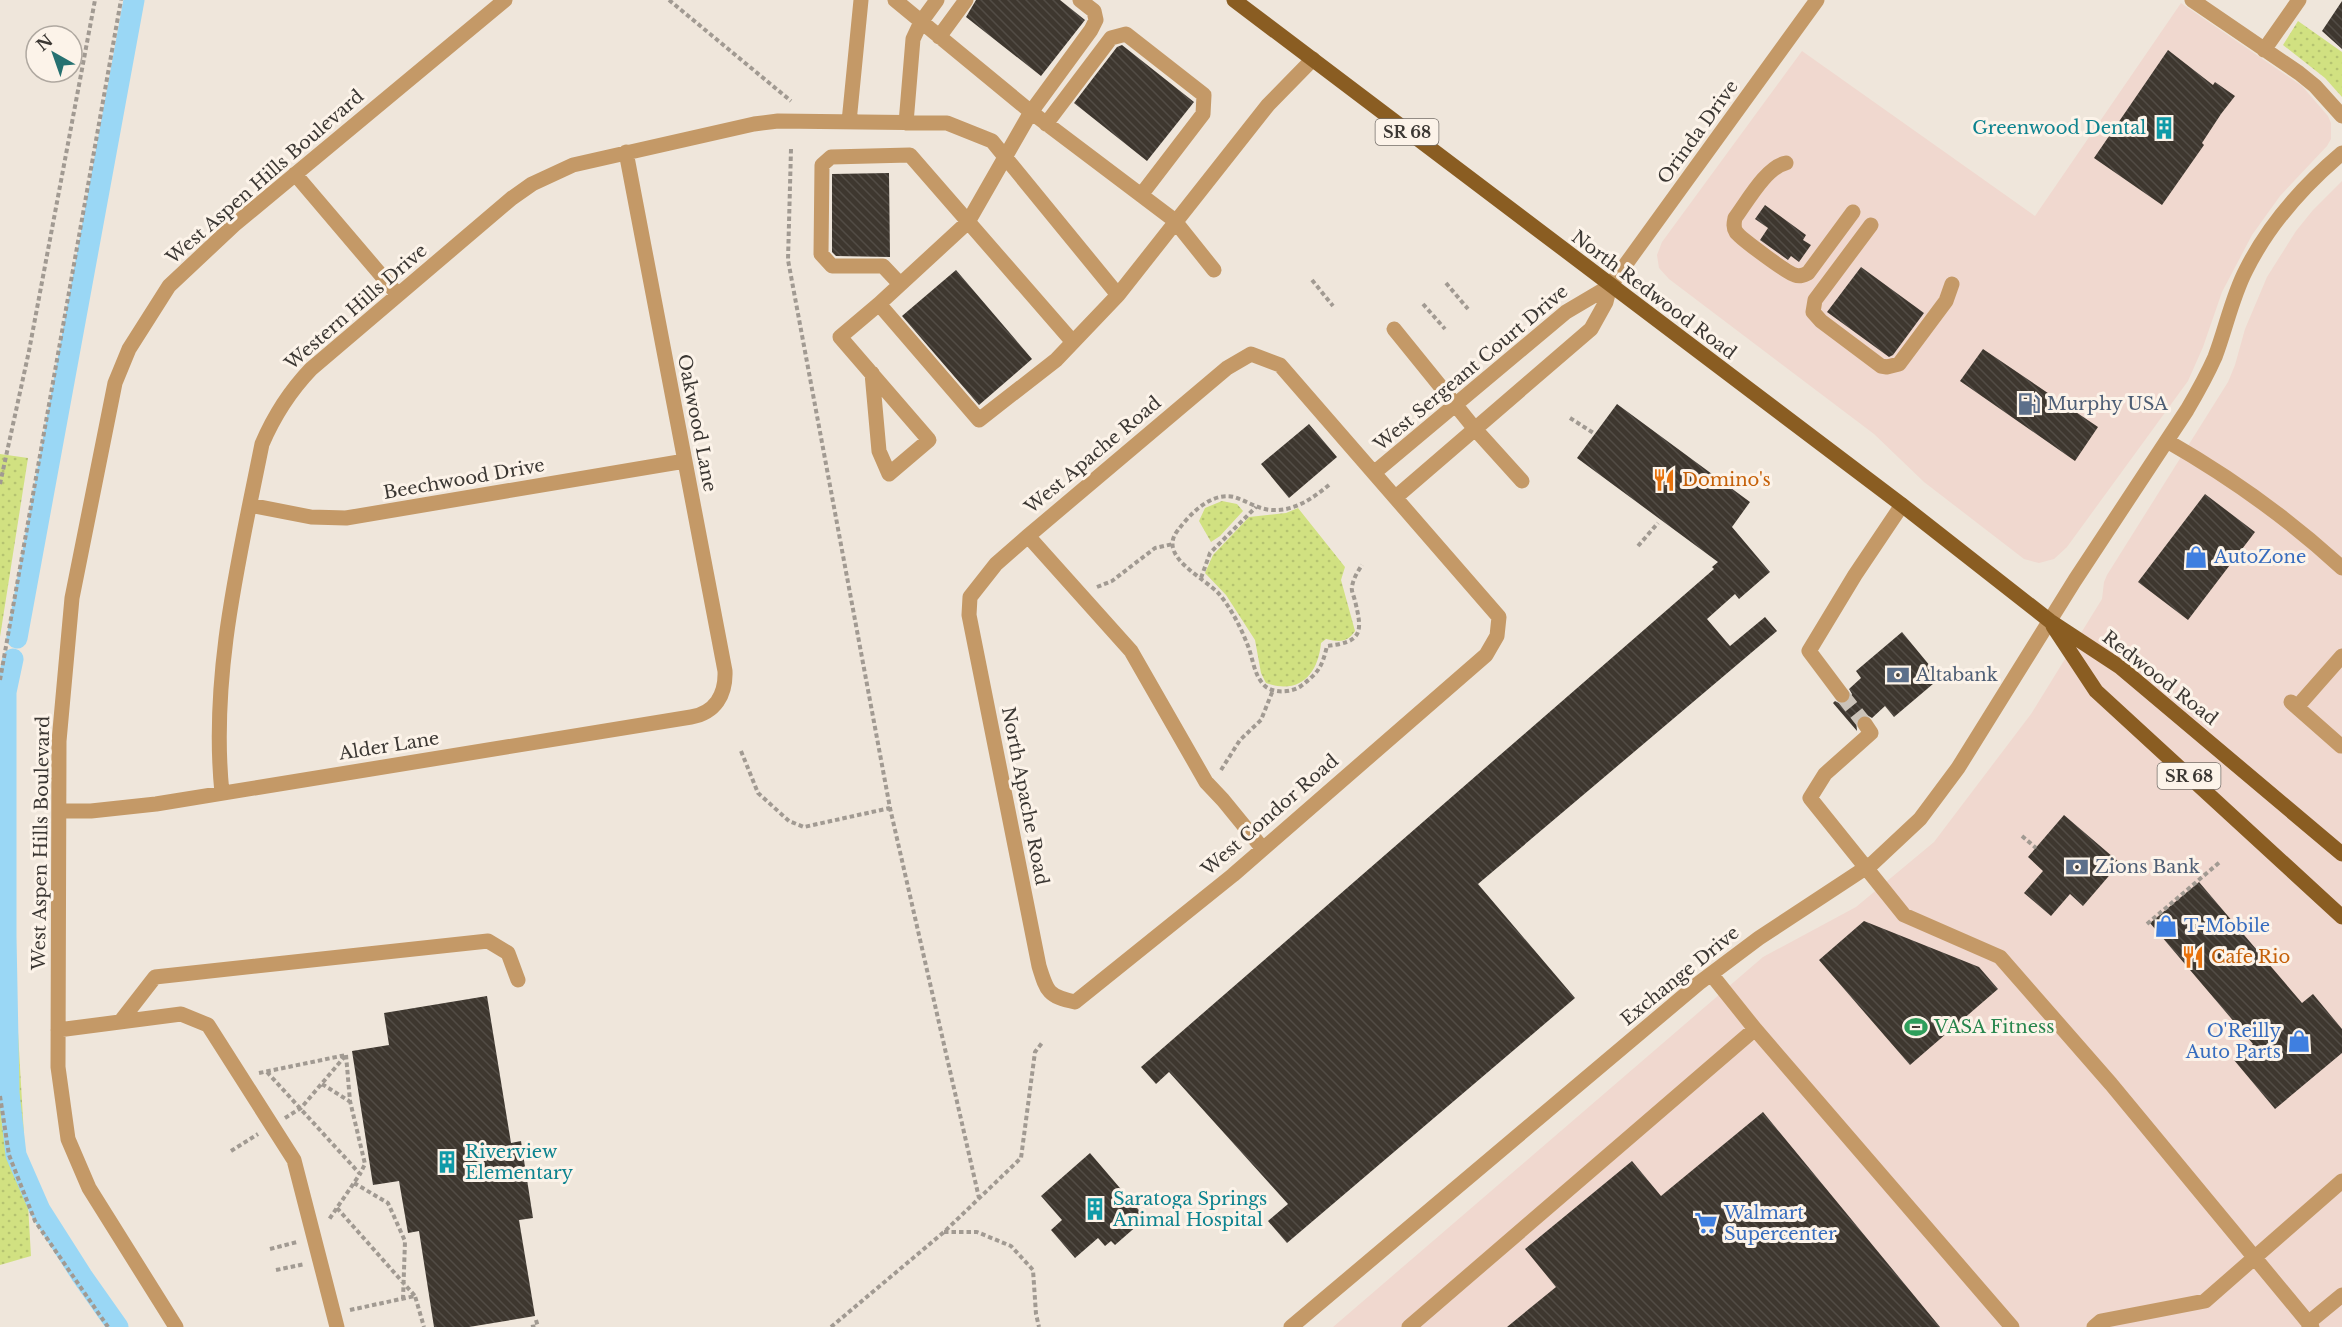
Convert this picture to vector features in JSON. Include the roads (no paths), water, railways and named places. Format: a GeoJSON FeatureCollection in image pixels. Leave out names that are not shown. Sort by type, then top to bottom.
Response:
{"type":"FeatureCollection","features":[{"type":"Feature","properties":{"kind":"main road","name":"North Redwood Road"},"geometry":{"type":"LineString","coordinates":[[1234,0],[1902,505],[2050,621]]}},
{"type":"Feature","properties":{"kind":"main road","name":"Redwood Road"},"geometry":{"type":"LineString","coordinates":[[2050,621],[2120,667],[2342,854]]}},
{"type":"Feature","properties":{"kind":"main road","name":"SR 68"},"geometry":{"type":"LineString","coordinates":[[2050,621],[2096,691],[2342,917]]}},
{"type":"Feature","properties":{"kind":"street","name":"West Aspen Hills Boulevard"},"geometry":{"type":"LineString","coordinates":[[176,1327],[89,1188],[68,1139],[58,1067],[59,741],[72,598],[115,383],[129,349],[169,286],[234,225],[505,0]]}},
{"type":"Feature","properties":{"kind":"street"},"geometry":{"type":"LineString","coordinates":[[849,122],[861,0]]}},
{"type":"Feature","properties":{"kind":"street"},"geometry":{"type":"LineString","coordinates":[[895,0],[1046,124],[1174,220],[1214,270]]}},
{"type":"Feature","properties":{"kind":"street"},"geometry":{"type":"LineString","coordinates":[[906,123],[914,39],[921,22],[937,0]]}},
{"type":"Feature","properties":{"kind":"street"},"geometry":{"type":"LineString","coordinates":[[939,37],[966,0]]}},
{"type":"Feature","properties":{"kind":"street"},"geometry":{"type":"LineString","coordinates":[[872,373],[879,451],[889,474],[929,440],[872,373],[840,337],[968,222],[1031,112],[1091,30],[1096,20],[1094,10],[1080,0]]}},
{"type":"Feature","properties":{"kind":"street","name":"Orinda Drive"},"geometry":{"type":"LineString","coordinates":[[1610,286],[1817,0]]}},
{"type":"Feature","properties":{"kind":"street"},"geometry":{"type":"LineString","coordinates":[[2192,0],[2315,86],[2342,116]]}},
{"type":"Feature","properties":{"kind":"street"},"geometry":{"type":"LineString","coordinates":[[2264,50],[2299,0]]}},
{"type":"Feature","properties":{"kind":"street"},"geometry":{"type":"LineString","coordinates":[[1046,124],[1111,38],[1126,34],[1204,95],[1203,114],[1141,195]]}},
{"type":"Feature","properties":{"kind":"street"},"geometry":{"type":"LineString","coordinates":[[879,304],[978,420],[1056,360],[1118,295],[1174,220],[1268,105],[1313,59]]}},
{"type":"Feature","properties":{"kind":"street","name":"Western Hills Drive"},"geometry":{"type":"LineString","coordinates":[[222,793],[218,727],[225,648],[233,593],[262,444],[286,398],[311,369],[512,198],[532,184],[573,165],[754,124],[791,122],[947,123],[992,141],[1118,295]]}},
{"type":"Feature","properties":{"kind":"street","name":"Oakwood Lane"},"geometry":{"type":"LineString","coordinates":[[626,152],[725,671],[726,681],[719,700]]}},
{"type":"Feature","properties":{"kind":"street","name":"Exchange Drive"},"geometry":{"type":"LineString","coordinates":[[1291,1327],[1711,974],[1759,938],[1865,868],[1897,842],[1940,794],[2203,384],[2215,356],[2231,305],[2246,270],[2261,244],[2280,214],[2342,153]]}},
{"type":"Feature","properties":{"kind":"street"},"geometry":{"type":"LineString","coordinates":[[900,284],[883,266],[832,267],[821,254],[822,165],[831,157],[910,155],[1072,341]]}},
{"type":"Feature","properties":{"kind":"street"},"geometry":{"type":"LineString","coordinates":[[1786,163],[1769,172],[1736,218],[1734,228],[1741,237],[1792,274],[1803,276],[1809,273],[1853,212]]}},
{"type":"Feature","properties":{"kind":"street"},"geometry":{"type":"LineString","coordinates":[[295,174],[398,295]]}},
{"type":"Feature","properties":{"kind":"street"},"geometry":{"type":"LineString","coordinates":[[1871,225],[1815,300],[1813,312],[1821,321],[1881,366],[1899,364],[1946,301],[1952,284]]}},
{"type":"Feature","properties":{"kind":"street"},"geometry":{"type":"LineString","coordinates":[[1375,472],[1396,497],[1591,329],[1606,302],[1610,286]]}},
{"type":"Feature","properties":{"kind":"street","name":"West Sergeant Court Drive"},"geometry":{"type":"LineString","coordinates":[[1375,472],[1566,312],[1610,286]]}},
{"type":"Feature","properties":{"kind":"street"},"geometry":{"type":"LineString","coordinates":[[1394,329],[1475,429],[1522,481]]}},
{"type":"Feature","properties":{"kind":"street","name":"West Apache Road"},"geometry":{"type":"LineString","coordinates":[[970,597],[996,564],[1028,536],[1227,368],[1251,354],[1280,365],[1375,472]]}},
{"type":"Feature","properties":{"kind":"street"},"geometry":{"type":"LineString","coordinates":[[2167,441],[2257,498],[2342,568]]}},
{"type":"Feature","properties":{"kind":"street","name":"Beechwood Drive"},"geometry":{"type":"LineString","coordinates":[[250,505],[303,516],[346,518],[685,461]]}},
{"type":"Feature","properties":{"kind":"street","name":"West Condor Road"},"geometry":{"type":"LineString","coordinates":[[1056,998],[1075,1002],[1263,849],[1486,655],[1497,636],[1499,617],[1396,497]]}},
{"type":"Feature","properties":{"kind":"street"},"geometry":{"type":"LineString","coordinates":[[1842,695],[1809,651],[1855,575],[1902,505]]}},
{"type":"Feature","properties":{"kind":"street"},"geometry":{"type":"LineString","coordinates":[[1028,536],[1131,651],[1206,782],[1263,849]]}},
{"type":"Feature","properties":{"kind":"street","name":"North Apache Road"},"geometry":{"type":"LineString","coordinates":[[970,597],[969,615],[1039,966],[1045,986],[1056,998]]}},
{"type":"Feature","properties":{"kind":"street"},"geometry":{"type":"LineString","coordinates":[[2342,656],[2294,705],[2342,745]]}},
{"type":"Feature","properties":{"kind":"street","name":"Alder Lane"},"geometry":{"type":"LineString","coordinates":[[59,811],[124,808],[691,717],[707,712],[719,700]]}},
{"type":"Feature","properties":{"kind":"street"},"geometry":{"type":"LineString","coordinates":[[1865,724],[1871,733],[1825,774],[1810,798],[1904,915],[2000,957],[2110,1084],[2310,1325],[2342,1295]]}},
{"type":"Feature","properties":{"kind":"street"},"geometry":{"type":"LineString","coordinates":[[120,1022],[154,977],[488,941],[508,952],[518,980]]}},
{"type":"Feature","properties":{"kind":"street"},"geometry":{"type":"LineString","coordinates":[[1711,974],[1755,1029],[2012,1327]]}},
{"type":"Feature","properties":{"kind":"street"},"geometry":{"type":"LineString","coordinates":[[58,1030],[181,1014],[208,1025],[294,1160],[337,1327]]}},
{"type":"Feature","properties":{"kind":"street"},"geometry":{"type":"LineString","coordinates":[[1409,1327],[1755,1029]]}},
{"type":"Feature","properties":{"kind":"street"},"geometry":{"type":"LineString","coordinates":[[2094,1327],[2101,1321],[2205,1301],[2342,1181]]}},
{"type":"Feature","properties":{"kind":"waterway"},"geometry":{"type":"LineString","coordinates":[[17,638],[134,0]]}},
{"type":"Feature","properties":{"kind":"waterway"},"geometry":{"type":"LineString","coordinates":[[13,659],[6,692],[6,937],[9,1093],[16,1155],[40,1210],[118,1327]]}},
{"type":"Feature","properties":{"kind":"tunnel"},"geometry":{"type":"LineString","coordinates":[[1842,695],[1865,724]]}},
{"type":"Feature","properties":{"kind":"place","name":"Greenwood Dental"},"geometry":{"type":"Point","coordinates":[2164,128]}},
{"type":"Feature","properties":{"kind":"place","name":"Murphy USA"},"geometry":{"type":"Point","coordinates":[2029,404]}},
{"type":"Feature","properties":{"kind":"place","name":"Domino's"},"geometry":{"type":"Point","coordinates":[1664,480]}},
{"type":"Feature","properties":{"kind":"place","name":"AutoZone"},"geometry":{"type":"Point","coordinates":[2196,557]}},
{"type":"Feature","properties":{"kind":"place","name":"Altabank"},"geometry":{"type":"Point","coordinates":[1898,675]}},
{"type":"Feature","properties":{"kind":"place","name":"Zions Bank"},"geometry":{"type":"Point","coordinates":[2077,867]}},
{"type":"Feature","properties":{"kind":"place","name":"T-Mobile"},"geometry":{"type":"Point","coordinates":[2166,926]}},
{"type":"Feature","properties":{"kind":"place","name":"Cafe Rio"},"geometry":{"type":"Point","coordinates":[2193,957]}},
{"type":"Feature","properties":{"kind":"place","name":"VASA Fitness"},"geometry":{"type":"Point","coordinates":[1916,1027]}},
{"type":"Feature","properties":{"kind":"place","name":"O'Reilly Auto Parts"},"geometry":{"type":"Point","coordinates":[2299,1041]}},
{"type":"Feature","properties":{"kind":"place","name":"Riverview Elementary"},"geometry":{"type":"Point","coordinates":[447,1162]}},
{"type":"Feature","properties":{"kind":"place","name":"Saratoga Springs Animal Hospital"},"geometry":{"type":"Point","coordinates":[1095,1209]}},
{"type":"Feature","properties":{"kind":"place","name":"Walmart Supercenter"},"geometry":{"type":"Point","coordinates":[1706,1223]}}]}
